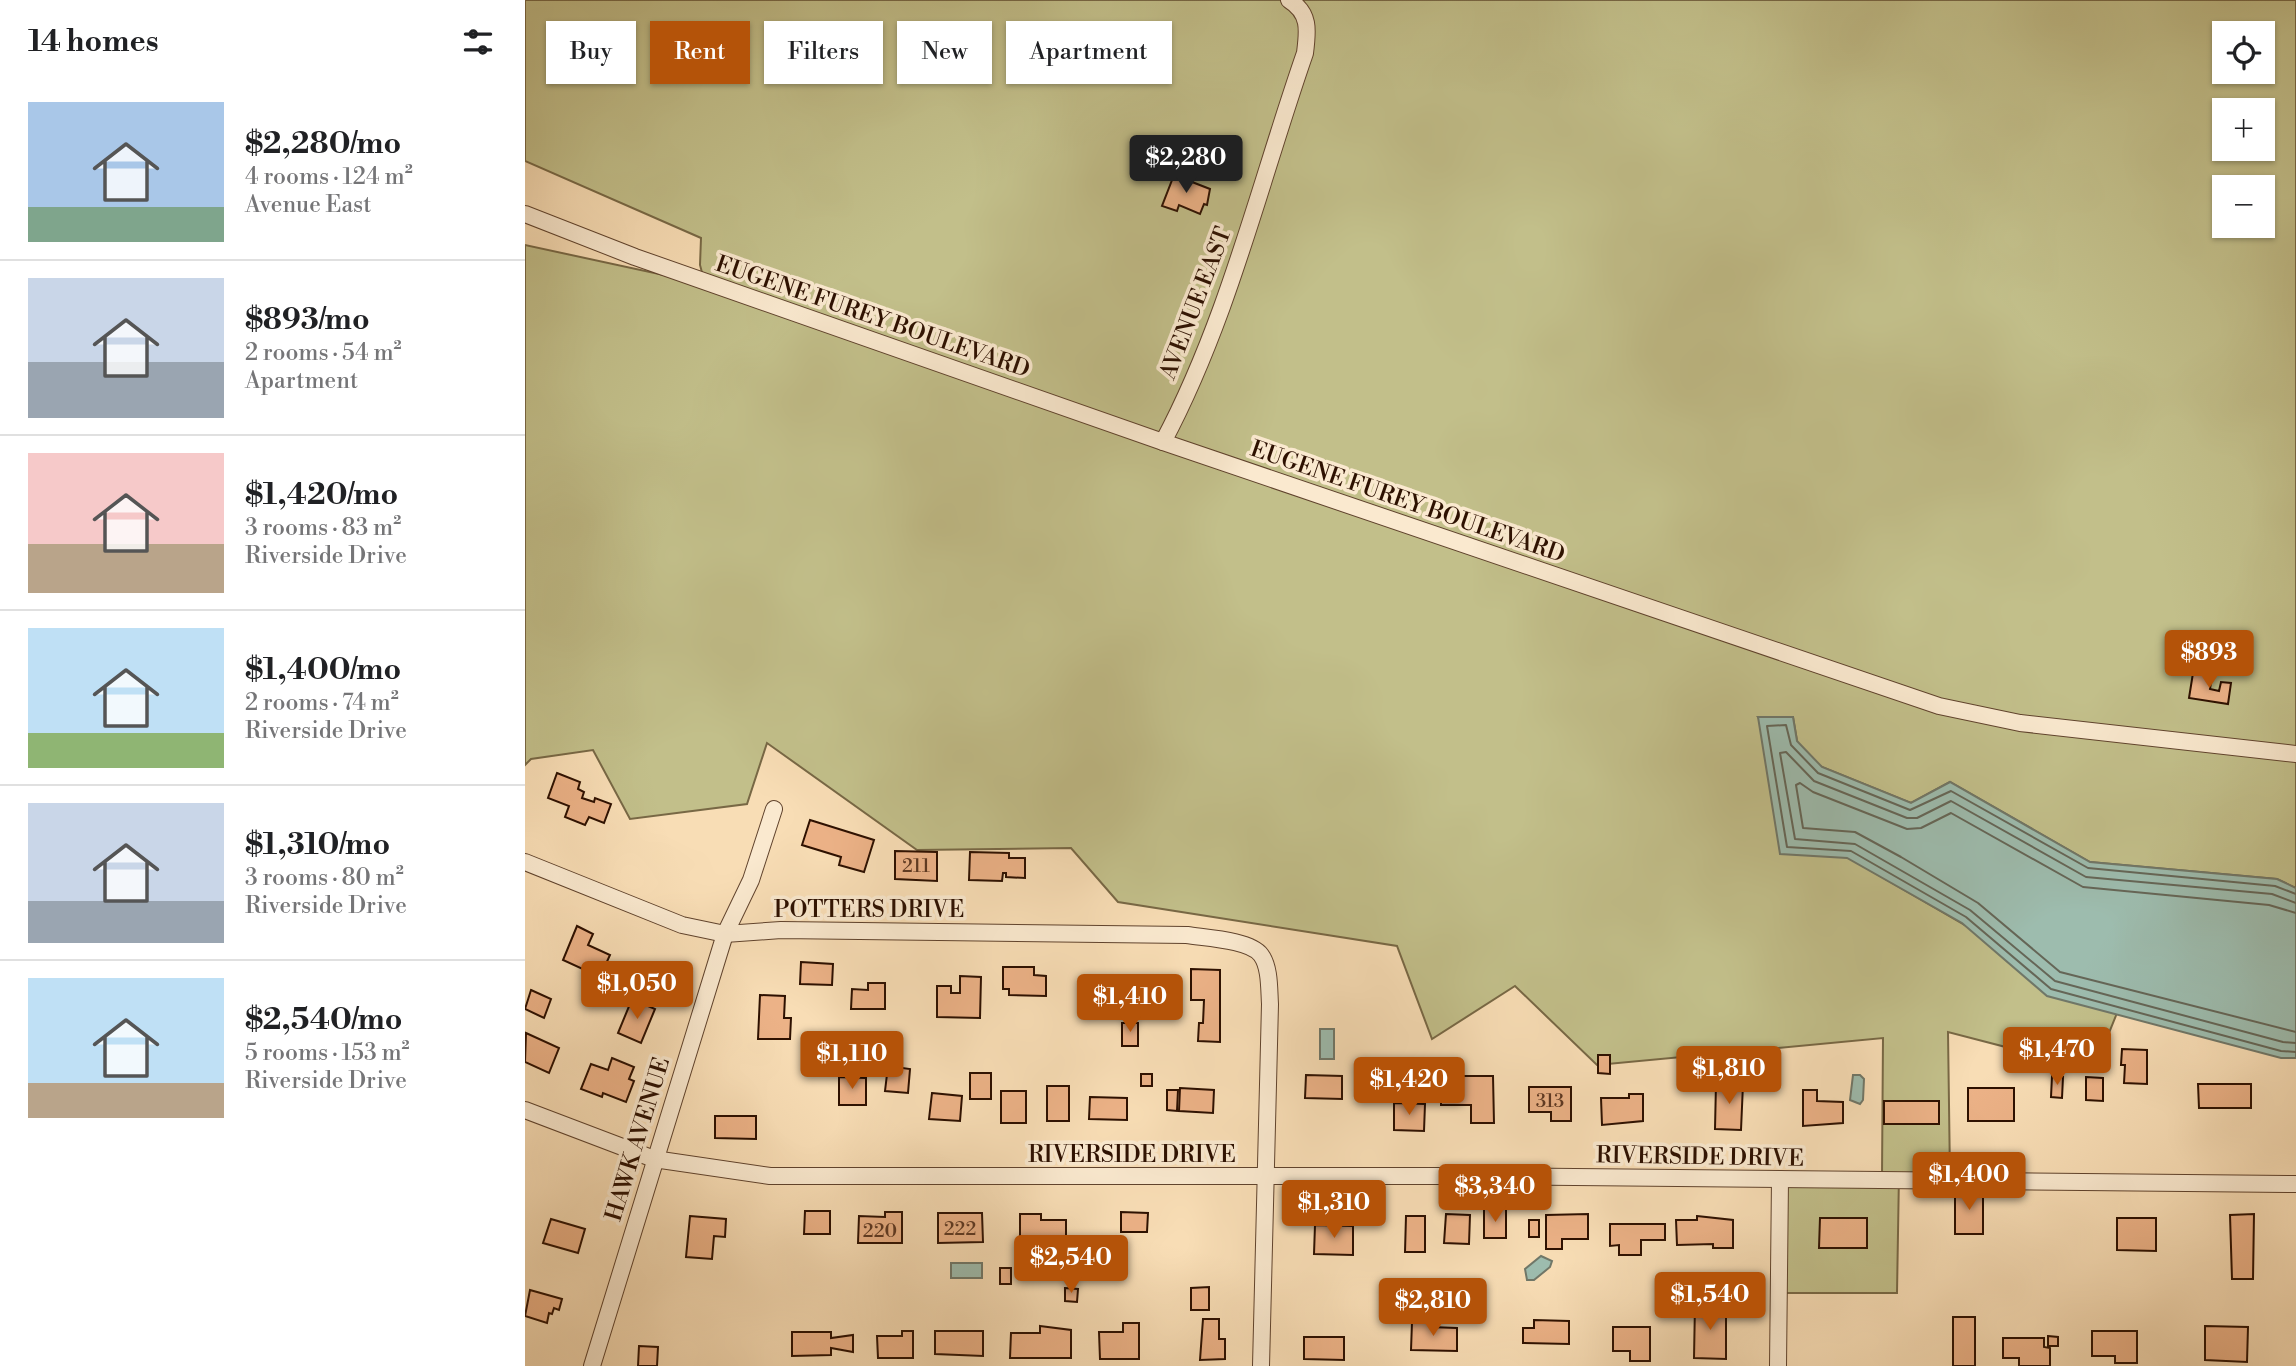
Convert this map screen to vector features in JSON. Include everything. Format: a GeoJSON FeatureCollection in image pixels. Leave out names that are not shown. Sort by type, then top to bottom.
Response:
{"type":"FeatureCollection","features":[{"type":"Feature","properties":{"kind":"street","name":"AVENUE EAST"},"geometry":{"type":"LineString","coordinates":[[1163,442],[1194,375],[1233,271],[1305,53],[1308,28],[1305,17],[1299,6],[1289,0]]}},
{"type":"Feature","properties":{"kind":"street","name":"EUGENE FUREY BOULEVARD"},"geometry":{"type":"LineString","coordinates":[[525,214],[647,262],[1163,442],[1939,706],[2020,723],[2296,754]]}},
{"type":"Feature","properties":{"kind":"street","name":"HAWK AVENUE"},"geometry":{"type":"LineString","coordinates":[[592,1366],[725,934],[751,880],[774,809]]}},
{"type":"Feature","properties":{"kind":"street","name":"POTTERS DRIVE"},"geometry":{"type":"LineString","coordinates":[[525,862],[682,925],[725,934],[781,930],[851,930],[1187,935],[1255,949],[1266,967],[1270,1004],[1261,1366]]}},
{"type":"Feature","properties":{"kind":"street","name":"RIVERSIDE DRIVE"},"geometry":{"type":"LineString","coordinates":[[525,1110],[654,1159],[770,1176],[2296,1184]]}},
{"type":"Feature","properties":{"kind":"street"},"geometry":{"type":"LineString","coordinates":[[1778,1366],[1780,1180]]}},
{"type":"Feature","properties":{"kind":"shaded area"},"geometry":{"type":"Polygon","coordinates":[[[525,0],[2296,0],[2296,888],[2277,879],[2090,862],[1950,782],[1911,803],[1800,758],[1793,717],[1758,717],[1849,858],[2117,1013],[2094,1070],[1948,1032],[1950,1177],[1899,1174],[1897,1293],[1772,1293],[1779,1174],[1882,1175],[1883,1038],[1597,1065],[1515,986],[1432,1039],[1397,946],[1118,902],[1071,848],[917,850],[767,743],[747,804],[630,819],[593,750],[531,759],[525,765],[525,245],[705,284],[700,265],[701,238],[525,161],[525,0]]]}},
{"type":"Feature","properties":{"kind":"water"},"geometry":{"type":"Polygon","coordinates":[[[1758,717],[1793,717],[1797,741],[1822,767],[1911,803],[1950,782],[2090,862],[2277,879],[2296,888],[2296,1058],[2281,1058],[2047,996],[1962,923],[1847,858],[1780,854],[1758,717]]]}},
{"type":"Feature","properties":{"kind":"water"},"geometry":{"type":"Polygon","coordinates":[[[1320,1029],[1334,1029],[1334,1059],[1320,1059],[1320,1029]]]}},
{"type":"Feature","properties":{"kind":"water"},"geometry":{"type":"Polygon","coordinates":[[[1853,1075],[1860,1075],[1864,1079],[1863,1100],[1860,1104],[1850,1100],[1853,1075]]]}},
{"type":"Feature","properties":{"kind":"water"},"geometry":{"type":"Polygon","coordinates":[[[1541,1256],[1552,1261],[1550,1267],[1534,1280],[1527,1280],[1525,1269],[1541,1256]]]}},
{"type":"Feature","properties":{"kind":"water"},"geometry":{"type":"Polygon","coordinates":[[[1025,1257],[1052,1267],[1051,1275],[1032,1278],[1021,1266],[1025,1257]]]}},
{"type":"Feature","properties":{"kind":"water"},"geometry":{"type":"Polygon","coordinates":[[[951,1263],[982,1263],[982,1278],[951,1278],[951,1263]]]}},
{"type":"Feature","properties":{"kind":"water"},"geometry":{"type":"Polygon","coordinates":[[[1422,1296],[1441,1296],[1446,1306],[1441,1310],[1421,1309],[1417,1301],[1422,1296]]]}},
{"type":"Feature","properties":{"kind":"building"},"geometry":{"type":"Polygon","coordinates":[[[1174,175],[1210,189],[1207,205],[1204,204],[1200,214],[1179,205],[1177,211],[1162,206],[1174,175]]]}},
{"type":"Feature","properties":{"kind":"building"},"geometry":{"type":"Polygon","coordinates":[[[2193,673],[2212,676],[2210,689],[2219,691],[2221,682],[2231,683],[2228,704],[2189,698],[2193,673]]]}},
{"type":"Feature","properties":{"kind":"building"},"geometry":{"type":"Polygon","coordinates":[[[557,773],[580,782],[578,789],[584,792],[582,798],[594,802],[595,798],[611,804],[604,823],[589,817],[585,825],[565,817],[569,806],[548,798],[557,773]]]}},
{"type":"Feature","properties":{"kind":"building"},"geometry":{"type":"Polygon","coordinates":[[[810,820],[874,840],[864,872],[839,865],[841,857],[802,845],[810,820]]]}},
{"type":"Feature","properties":{"kind":"building"},"geometry":{"type":"Polygon","coordinates":[[[895,851],[937,852],[937,881],[895,879],[895,851]]]}},
{"type":"Feature","properties":{"kind":"building"},"geometry":{"type":"Polygon","coordinates":[[[970,852],[1009,853],[1009,858],[1025,858],[1025,878],[1006,877],[1006,873],[1003,873],[1002,881],[969,880],[970,852]]]}},
{"type":"Feature","properties":{"kind":"building"},"geometry":{"type":"Polygon","coordinates":[[[577,926],[593,934],[588,945],[610,955],[600,977],[563,960],[577,926]]]}},
{"type":"Feature","properties":{"kind":"building"},"geometry":{"type":"Polygon","coordinates":[[[801,962],[833,964],[832,985],[800,984],[801,962]]]}},
{"type":"Feature","properties":{"kind":"building"},"geometry":{"type":"Polygon","coordinates":[[[1003,967],[1034,967],[1034,975],[1046,976],[1046,996],[1009,995],[1009,989],[1003,989],[1003,967]]]}},
{"type":"Feature","properties":{"kind":"building"},"geometry":{"type":"Polygon","coordinates":[[[1191,969],[1220,970],[1220,1042],[1198,1041],[1199,1023],[1203,1023],[1204,1000],[1191,1000],[1191,969]]]}},
{"type":"Feature","properties":{"kind":"building"},"geometry":{"type":"Polygon","coordinates":[[[960,976],[981,977],[980,1018],[937,1017],[937,986],[951,986],[951,993],[960,993],[960,976]]]}},
{"type":"Feature","properties":{"kind":"building"},"geometry":{"type":"Polygon","coordinates":[[[1087,976],[1126,976],[1129,999],[1087,999],[1087,976]]]}},
{"type":"Feature","properties":{"kind":"building"},"geometry":{"type":"Polygon","coordinates":[[[868,983],[885,983],[885,1009],[851,1009],[852,989],[868,990],[868,983]]]}},
{"type":"Feature","properties":{"kind":"building"},"geometry":{"type":"Polygon","coordinates":[[[531,990],[551,999],[544,1018],[525,1009],[531,990]]]}},
{"type":"Feature","properties":{"kind":"building"},"geometry":{"type":"Polygon","coordinates":[[[760,995],[785,996],[784,1018],[791,1018],[790,1039],[758,1039],[760,995]]]}},
{"type":"Feature","properties":{"kind":"building"},"geometry":{"type":"Polygon","coordinates":[[[632,999],[655,1009],[641,1043],[618,1033],[632,999]]]}},
{"type":"Feature","properties":{"kind":"building"},"geometry":{"type":"Polygon","coordinates":[[[1122,1023],[1138,1023],[1138,1046],[1122,1046],[1122,1023]]]}},
{"type":"Feature","properties":{"kind":"building"},"geometry":{"type":"Polygon","coordinates":[[[526,1033],[559,1048],[549,1073],[525,1062],[526,1033]]]}},
{"type":"Feature","properties":{"kind":"building"},"geometry":{"type":"Polygon","coordinates":[[[2122,1049],[2147,1050],[2147,1084],[2124,1083],[2122,1049]]]}},
{"type":"Feature","properties":{"kind":"building"},"geometry":{"type":"Polygon","coordinates":[[[1598,1055],[1610,1055],[1610,1074],[1598,1073],[1598,1055]]]}},
{"type":"Feature","properties":{"kind":"building"},"geometry":{"type":"Polygon","coordinates":[[[612,1058],[634,1067],[629,1079],[634,1081],[626,1102],[603,1093],[602,1097],[581,1089],[591,1064],[608,1070],[612,1058]]]}},
{"type":"Feature","properties":{"kind":"building"},"geometry":{"type":"Polygon","coordinates":[[[1700,1063],[1724,1064],[1723,1080],[1700,1080],[1700,1063]]]}},
{"type":"Feature","properties":{"kind":"building"},"geometry":{"type":"Polygon","coordinates":[[[888,1066],[910,1069],[908,1093],[885,1091],[888,1066]]]}},
{"type":"Feature","properties":{"kind":"building"},"geometry":{"type":"Polygon","coordinates":[[[970,1073],[991,1073],[991,1099],[970,1099],[970,1073]]]}},
{"type":"Feature","properties":{"kind":"building"},"geometry":{"type":"Polygon","coordinates":[[[1141,1074],[1152,1074],[1152,1086],[1141,1086],[1141,1074]]]}},
{"type":"Feature","properties":{"kind":"building"},"geometry":{"type":"Polygon","coordinates":[[[1306,1075],[1342,1076],[1342,1099],[1305,1098],[1306,1075]]]}},
{"type":"Feature","properties":{"kind":"building"},"geometry":{"type":"Polygon","coordinates":[[[1441,1076],[1493,1076],[1494,1123],[1471,1123],[1471,1105],[1441,1105],[1441,1076]]]}},
{"type":"Feature","properties":{"kind":"building"},"geometry":{"type":"Polygon","coordinates":[[[2052,1076],[2063,1077],[2062,1098],[2051,1097],[2052,1076]]]}},
{"type":"Feature","properties":{"kind":"building"},"geometry":{"type":"Polygon","coordinates":[[[839,1077],[866,1078],[866,1105],[839,1105],[839,1077]]]}},
{"type":"Feature","properties":{"kind":"building"},"geometry":{"type":"Polygon","coordinates":[[[2086,1077],[2103,1078],[2103,1101],[2086,1100],[2086,1077]]]}},
{"type":"Feature","properties":{"kind":"building"},"geometry":{"type":"Polygon","coordinates":[[[1716,1083],[1743,1084],[1741,1130],[1715,1129],[1716,1083]]]}},
{"type":"Feature","properties":{"kind":"building"},"geometry":{"type":"Polygon","coordinates":[[[2198,1084],[2251,1084],[2251,1108],[2199,1108],[2198,1084]]]}},
{"type":"Feature","properties":{"kind":"building"},"geometry":{"type":"Polygon","coordinates":[[[1047,1086],[1069,1086],[1069,1121],[1047,1121],[1047,1086]]]}},
{"type":"Feature","properties":{"kind":"building"},"geometry":{"type":"Polygon","coordinates":[[[1529,1087],[1571,1087],[1571,1121],[1551,1121],[1551,1112],[1529,1112],[1529,1087]]]}},
{"type":"Feature","properties":{"kind":"building"},"geometry":{"type":"Polygon","coordinates":[[[1180,1088],[1214,1090],[1213,1113],[1179,1111],[1180,1088]]]}},
{"type":"Feature","properties":{"kind":"building"},"geometry":{"type":"Polygon","coordinates":[[[1968,1088],[2014,1088],[2014,1121],[1968,1121],[1968,1088]]]}},
{"type":"Feature","properties":{"kind":"building"},"geometry":{"type":"Polygon","coordinates":[[[1167,1090],[1178,1090],[1177,1111],[1167,1110],[1167,1090]]]}},
{"type":"Feature","properties":{"kind":"building"},"geometry":{"type":"Polygon","coordinates":[[[1803,1090],[1817,1090],[1817,1101],[1843,1102],[1843,1123],[1803,1126],[1803,1090]]]}},
{"type":"Feature","properties":{"kind":"building"},"geometry":{"type":"Polygon","coordinates":[[[1001,1091],[1026,1091],[1026,1123],[1001,1123],[1001,1091]]]}},
{"type":"Feature","properties":{"kind":"building"},"geometry":{"type":"Polygon","coordinates":[[[932,1093],[962,1096],[960,1121],[929,1119],[932,1093]]]}},
{"type":"Feature","properties":{"kind":"building"},"geometry":{"type":"Polygon","coordinates":[[[1629,1094],[1643,1094],[1643,1121],[1602,1125],[1601,1098],[1629,1098],[1629,1094]]]}},
{"type":"Feature","properties":{"kind":"building"},"geometry":{"type":"Polygon","coordinates":[[[1090,1097],[1127,1098],[1127,1120],[1089,1119],[1090,1097]]]}},
{"type":"Feature","properties":{"kind":"building"},"geometry":{"type":"Polygon","coordinates":[[[1884,1101],[1939,1101],[1939,1124],[1884,1124],[1884,1101]]]}},
{"type":"Feature","properties":{"kind":"building"},"geometry":{"type":"Polygon","coordinates":[[[1394,1103],[1425,1104],[1424,1131],[1394,1130],[1394,1103]]]}},
{"type":"Feature","properties":{"kind":"building"},"geometry":{"type":"Polygon","coordinates":[[[715,1116],[756,1116],[756,1139],[715,1138],[715,1116]]]}},
{"type":"Feature","properties":{"kind":"building"},"geometry":{"type":"Polygon","coordinates":[[[1955,1191],[1983,1191],[1983,1234],[1955,1234],[1955,1191]]]}},
{"type":"Feature","properties":{"kind":"building"},"geometry":{"type":"Polygon","coordinates":[[[1484,1209],[1506,1209],[1506,1238],[1484,1238],[1484,1209]]]}},
{"type":"Feature","properties":{"kind":"building"},"geometry":{"type":"Polygon","coordinates":[[[805,1211],[830,1211],[830,1234],[804,1234],[805,1211]]]}},
{"type":"Feature","properties":{"kind":"building"},"geometry":{"type":"Polygon","coordinates":[[[885,1212],[902,1212],[902,1243],[858,1243],[859,1216],[885,1217],[885,1212]]]}},
{"type":"Feature","properties":{"kind":"building"},"geometry":{"type":"Polygon","coordinates":[[[1121,1212],[1148,1213],[1147,1232],[1121,1232],[1121,1212]]]}},
{"type":"Feature","properties":{"kind":"building"},"geometry":{"type":"Polygon","coordinates":[[[938,1213],[982,1213],[983,1242],[938,1243],[938,1213]]]}},
{"type":"Feature","properties":{"kind":"building"},"geometry":{"type":"Polygon","coordinates":[[[1020,1214],[1041,1214],[1041,1220],[1066,1220],[1066,1247],[1020,1247],[1020,1214]]]}},
{"type":"Feature","properties":{"kind":"building"},"geometry":{"type":"Polygon","coordinates":[[[1446,1214],[1470,1215],[1469,1244],[1444,1243],[1446,1214]]]}},
{"type":"Feature","properties":{"kind":"building"},"geometry":{"type":"Polygon","coordinates":[[[1588,1214],[1588,1239],[1562,1239],[1562,1249],[1546,1249],[1546,1215],[1588,1214]]]}},
{"type":"Feature","properties":{"kind":"building"},"geometry":{"type":"Polygon","coordinates":[[[2254,1214],[2253,1279],[2232,1279],[2230,1215],[2254,1214]]]}},
{"type":"Feature","properties":{"kind":"building"},"geometry":{"type":"Polygon","coordinates":[[[690,1216],[726,1219],[725,1237],[714,1236],[712,1259],[686,1257],[690,1216]]]}},
{"type":"Feature","properties":{"kind":"building"},"geometry":{"type":"Polygon","coordinates":[[[1406,1216],[1425,1216],[1425,1252],[1405,1252],[1406,1216]]]}},
{"type":"Feature","properties":{"kind":"building"},"geometry":{"type":"Polygon","coordinates":[[[1697,1216],[1733,1220],[1733,1248],[1713,1248],[1713,1244],[1677,1245],[1676,1220],[1697,1220],[1697,1216]]]}},
{"type":"Feature","properties":{"kind":"building"},"geometry":{"type":"Polygon","coordinates":[[[1820,1218],[1867,1218],[1867,1248],[1819,1248],[1820,1218]]]}},
{"type":"Feature","properties":{"kind":"building"},"geometry":{"type":"Polygon","coordinates":[[[2117,1218],[2156,1218],[2156,1251],[2117,1250],[2117,1218]]]}},
{"type":"Feature","properties":{"kind":"building"},"geometry":{"type":"Polygon","coordinates":[[[551,1219],[585,1229],[578,1253],[543,1243],[551,1219]]]}},
{"type":"Feature","properties":{"kind":"building"},"geometry":{"type":"Polygon","coordinates":[[[1529,1220],[1539,1220],[1539,1237],[1529,1237],[1529,1220]]]}},
{"type":"Feature","properties":{"kind":"building"},"geometry":{"type":"Polygon","coordinates":[[[1610,1224],[1665,1224],[1665,1240],[1641,1240],[1641,1255],[1619,1255],[1619,1245],[1610,1246],[1610,1224]]]}},
{"type":"Feature","properties":{"kind":"building"},"geometry":{"type":"Polygon","coordinates":[[[1315,1225],[1353,1226],[1353,1255],[1314,1254],[1315,1225]]]}},
{"type":"Feature","properties":{"kind":"building"},"geometry":{"type":"Polygon","coordinates":[[[1000,1268],[1011,1268],[1011,1284],[1000,1284],[1000,1268]]]}},
{"type":"Feature","properties":{"kind":"building"},"geometry":{"type":"Polygon","coordinates":[[[1209,1287],[1209,1310],[1191,1310],[1191,1288],[1209,1287]]]}},
{"type":"Feature","properties":{"kind":"building"},"geometry":{"type":"Polygon","coordinates":[[[1065,1288],[1078,1289],[1077,1302],[1065,1301],[1065,1288]]]}},
{"type":"Feature","properties":{"kind":"building"},"geometry":{"type":"Polygon","coordinates":[[[530,1290],[562,1299],[559,1310],[554,1308],[552,1314],[549,1313],[547,1323],[525,1316],[530,1290]]]}},
{"type":"Feature","properties":{"kind":"building"},"geometry":{"type":"Polygon","coordinates":[[[1695,1304],[1726,1305],[1726,1359],[1694,1358],[1695,1304]]]}},
{"type":"Feature","properties":{"kind":"building"},"geometry":{"type":"Polygon","coordinates":[[[1953,1317],[1975,1317],[1975,1366],[1953,1366],[1953,1317]]]}},
{"type":"Feature","properties":{"kind":"building"},"geometry":{"type":"Polygon","coordinates":[[[1203,1319],[1219,1319],[1219,1339],[1225,1339],[1225,1359],[1200,1360],[1203,1319]]]}},
{"type":"Feature","properties":{"kind":"building"},"geometry":{"type":"Polygon","coordinates":[[[1534,1320],[1569,1321],[1569,1344],[1523,1343],[1523,1328],[1534,1328],[1534,1320]]]}},
{"type":"Feature","properties":{"kind":"building"},"geometry":{"type":"Polygon","coordinates":[[[1412,1322],[1431,1323],[1431,1327],[1457,1328],[1457,1351],[1411,1350],[1412,1322]]]}},
{"type":"Feature","properties":{"kind":"building"},"geometry":{"type":"Polygon","coordinates":[[[1123,1323],[1139,1323],[1139,1359],[1100,1359],[1099,1332],[1123,1332],[1123,1323]]]}},
{"type":"Feature","properties":{"kind":"building"},"geometry":{"type":"Polygon","coordinates":[[[1040,1326],[1071,1330],[1071,1358],[1010,1358],[1011,1333],[1040,1333],[1040,1326]]]}},
{"type":"Feature","properties":{"kind":"building"},"geometry":{"type":"Polygon","coordinates":[[[2205,1326],[2248,1327],[2247,1362],[2205,1360],[2205,1326]]]}},
{"type":"Feature","properties":{"kind":"building"},"geometry":{"type":"Polygon","coordinates":[[[1613,1327],[1650,1327],[1650,1361],[1630,1361],[1630,1351],[1613,1351],[1613,1327]]]}},
{"type":"Feature","properties":{"kind":"building"},"geometry":{"type":"Polygon","coordinates":[[[902,1331],[913,1331],[913,1358],[878,1358],[877,1336],[902,1336],[902,1331]]]}},
{"type":"Feature","properties":{"kind":"building"},"geometry":{"type":"Polygon","coordinates":[[[935,1331],[983,1331],[983,1356],[935,1354],[935,1331]]]}},
{"type":"Feature","properties":{"kind":"building"},"geometry":{"type":"Polygon","coordinates":[[[2092,1331],[2137,1331],[2137,1363],[2115,1363],[2115,1356],[2092,1356],[2092,1331]]]}},
{"type":"Feature","properties":{"kind":"building"},"geometry":{"type":"Polygon","coordinates":[[[792,1332],[831,1332],[831,1338],[853,1335],[853,1352],[831,1348],[831,1355],[792,1356],[792,1332]]]}},
{"type":"Feature","properties":{"kind":"building"},"geometry":{"type":"Polygon","coordinates":[[[2048,1336],[2058,1337],[2058,1346],[2048,1346],[2048,1336]]]}},
{"type":"Feature","properties":{"kind":"building"},"geometry":{"type":"Polygon","coordinates":[[[1304,1337],[1344,1337],[1344,1360],[1304,1359],[1304,1337]]]}},
{"type":"Feature","properties":{"kind":"building"},"geometry":{"type":"Polygon","coordinates":[[[2003,1338],[2044,1338],[2044,1347],[2050,1348],[2050,1366],[2019,1366],[2019,1358],[2003,1358],[2003,1338]]]}},
{"type":"Feature","properties":{"kind":"building"},"geometry":{"type":"Polygon","coordinates":[[[639,1346],[658,1347],[657,1366],[638,1366],[639,1346]]]}}]}
